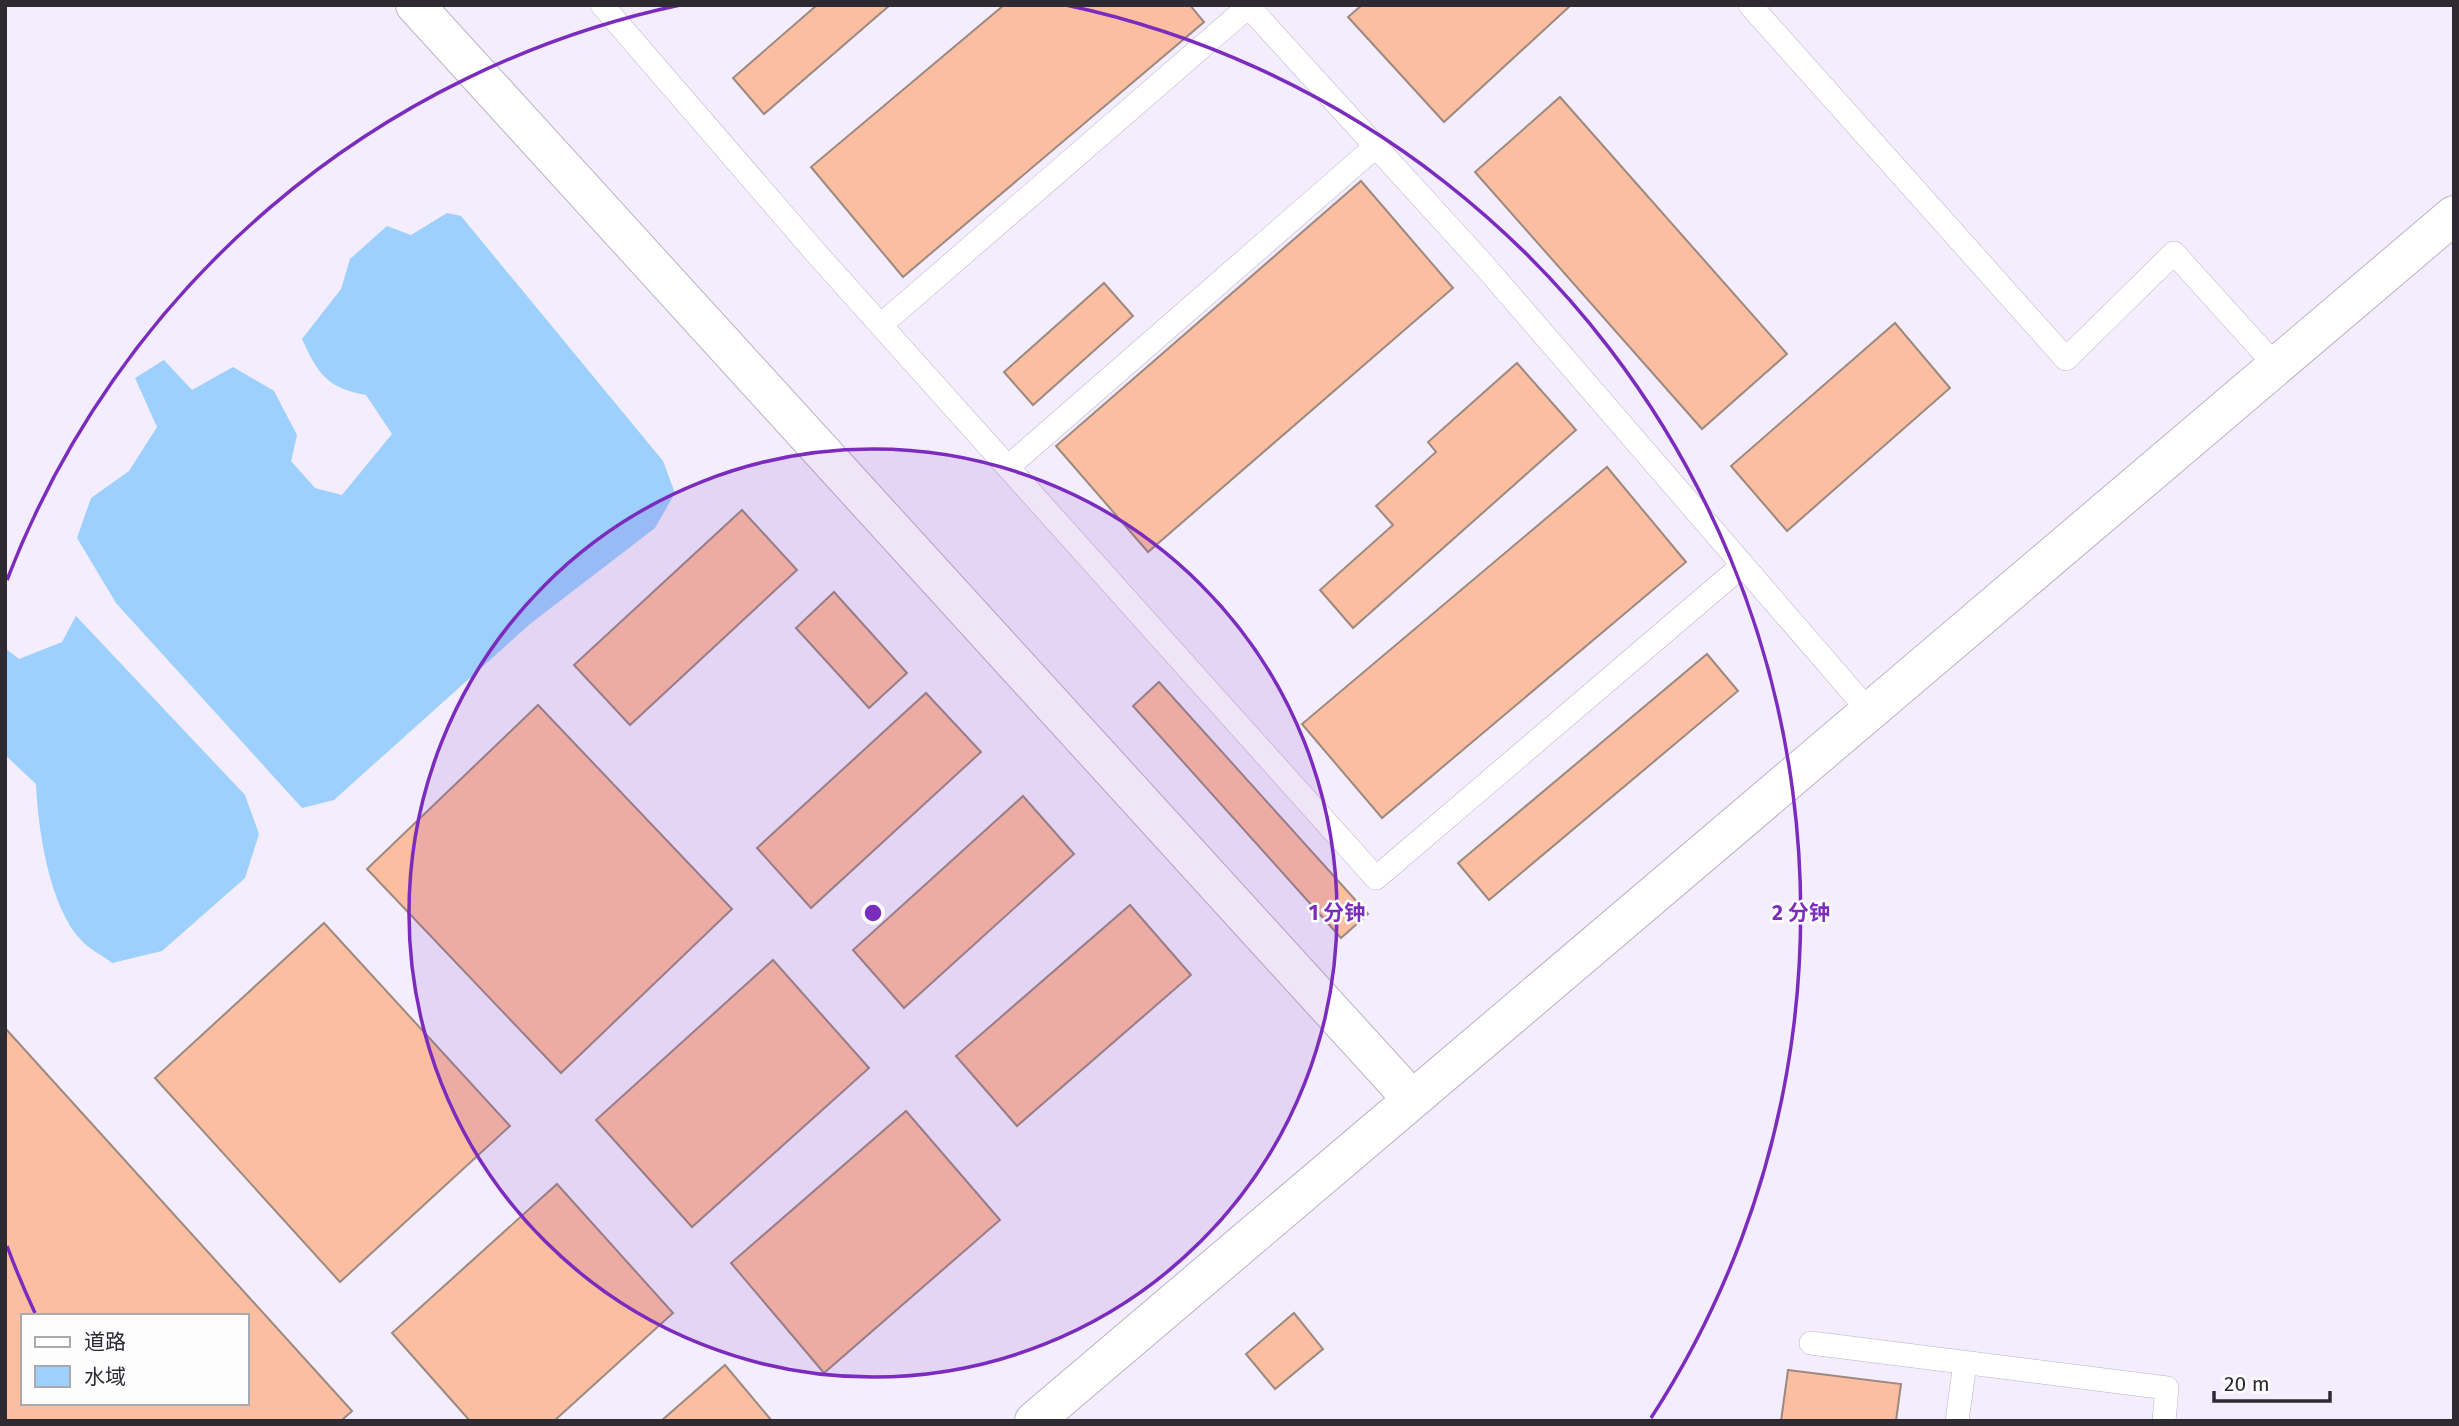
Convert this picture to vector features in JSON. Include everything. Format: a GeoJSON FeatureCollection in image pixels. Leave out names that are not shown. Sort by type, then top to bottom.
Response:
{"type":"FeatureCollection","features":[{"type":"Feature","properties":{"kind":"street"},"geometry":{"type":"LineString","coordinates":[[415,5],[1411,1098]]}},
{"type":"Feature","properties":{"kind":"street"},"geometry":{"type":"LineString","coordinates":[[1034,1421],[1411,1098],[2454,215]]}},
{"type":"Feature","properties":{"kind":"lane"},"geometry":{"type":"LineString","coordinates":[[602,5],[881,325],[1376,878],[1743,565]]}},
{"type":"Feature","properties":{"kind":"lane"},"geometry":{"type":"LineString","coordinates":[[1750,5],[2066,359],[2174,253],[2276,366]]}},
{"type":"Feature","properties":{"kind":"lane"},"geometry":{"type":"LineString","coordinates":[[881,325],[1248,6],[1491,274],[1868,710]]}},
{"type":"Feature","properties":{"kind":"lane"},"geometry":{"type":"LineString","coordinates":[[1007,467],[1376,147]]}},
{"type":"Feature","properties":{"kind":"lane"},"geometry":{"type":"LineString","coordinates":[[1811,1343],[2167,1388],[2164,1421]]}},
{"type":"Feature","properties":{"kind":"lane"},"geometry":{"type":"LineString","coordinates":[[1957,1421],[1965,1363]]}},
{"type":"Feature","properties":{"kind":"water"},"geometry":{"type":"Polygon","coordinates":[[[447,213],[461,216],[663,461],[675,493],[655,528],[530,624],[334,800],[302,808],[116,603],[77,538],[91,498],[129,471],[157,427],[135,378],[164,360],[192,390],[233,367],[274,391],[297,435],[291,461],[315,488],[342,495],[392,434],[366,395],[342,388],[325,378],[313,362],[302,339],[341,289],[350,259],[387,226],[411,235],[447,213]]]}},
{"type":"Feature","properties":{"kind":"water"},"geometry":{"type":"Polygon","coordinates":[[[76,616],[245,795],[259,834],[245,878],[162,951],[112,963],[81,940],[61,908],[47,866],[39,823],[36,784],[5,755],[5,648],[19,659],[62,642],[76,616]]]}},
{"type":"Feature","properties":{"kind":"building"},"geometry":{"type":"Polygon","coordinates":[[[817,5],[890,5],[764,114],[733,78],[817,5]]]}},
{"type":"Feature","properties":{"kind":"building"},"geometry":{"type":"Polygon","coordinates":[[[1004,5],[1190,5],[1204,22],[903,277],[811,167],[1004,5]]]}},
{"type":"Feature","properties":{"kind":"building"},"geometry":{"type":"Polygon","coordinates":[[[1362,5],[1571,5],[1444,122],[1348,17],[1362,5]]]}},
{"type":"Feature","properties":{"kind":"building"},"geometry":{"type":"Polygon","coordinates":[[[1560,97],[1787,354],[1702,429],[1475,172],[1560,97]]]}},
{"type":"Feature","properties":{"kind":"building"},"geometry":{"type":"Polygon","coordinates":[[[1361,181],[1453,288],[1148,552],[1056,446],[1361,181]]]}},
{"type":"Feature","properties":{"kind":"building"},"geometry":{"type":"Polygon","coordinates":[[[1104,283],[1133,316],[1033,405],[1004,372],[1104,283]]]}},
{"type":"Feature","properties":{"kind":"building"},"geometry":{"type":"Polygon","coordinates":[[[1895,323],[1950,388],[1787,531],[1731,466],[1895,323]]]}},
{"type":"Feature","properties":{"kind":"building"},"geometry":{"type":"Polygon","coordinates":[[[1517,363],[1576,430],[1353,628],[1320,590],[1393,525],[1376,506],[1436,452],[1428,442],[1517,363]]]}},
{"type":"Feature","properties":{"kind":"building"},"geometry":{"type":"Polygon","coordinates":[[[1607,467],[1686,562],[1382,818],[1302,724],[1607,467]]]}},
{"type":"Feature","properties":{"kind":"building"},"geometry":{"type":"Polygon","coordinates":[[[742,510],[797,570],[630,725],[574,665],[742,510]]]}},
{"type":"Feature","properties":{"kind":"building"},"geometry":{"type":"Polygon","coordinates":[[[834,592],[907,673],[869,708],[796,628],[834,592]]]}},
{"type":"Feature","properties":{"kind":"building"},"geometry":{"type":"Polygon","coordinates":[[[1707,654],[1738,691],[1489,900],[1458,863],[1707,654]]]}},
{"type":"Feature","properties":{"kind":"building"},"geometry":{"type":"Polygon","coordinates":[[[1159,682],[1368,914],[1341,938],[1133,706],[1159,682]]]}},
{"type":"Feature","properties":{"kind":"building"},"geometry":{"type":"Polygon","coordinates":[[[926,693],[981,752],[811,908],[757,848],[926,693]]]}},
{"type":"Feature","properties":{"kind":"building"},"geometry":{"type":"Polygon","coordinates":[[[538,705],[732,909],[561,1073],[367,869],[538,705]]]}},
{"type":"Feature","properties":{"kind":"building"},"geometry":{"type":"Polygon","coordinates":[[[1023,796],[1074,854],[904,1008],[853,950],[1023,796]]]}},
{"type":"Feature","properties":{"kind":"building"},"geometry":{"type":"Polygon","coordinates":[[[1130,905],[1191,975],[1017,1126],[956,1056],[1130,905]]]}},
{"type":"Feature","properties":{"kind":"building"},"geometry":{"type":"Polygon","coordinates":[[[324,923],[510,1126],[340,1282],[155,1078],[324,923]]]}},
{"type":"Feature","properties":{"kind":"building"},"geometry":{"type":"Polygon","coordinates":[[[773,960],[869,1068],[692,1227],[596,1120],[773,960]]]}},
{"type":"Feature","properties":{"kind":"building"},"geometry":{"type":"Polygon","coordinates":[[[5,1028],[352,1411],[341,1421],[5,1421],[5,1028]]]}},
{"type":"Feature","properties":{"kind":"building"},"geometry":{"type":"Polygon","coordinates":[[[906,1111],[1000,1220],[824,1373],[731,1263],[906,1111]]]}},
{"type":"Feature","properties":{"kind":"building"},"geometry":{"type":"Polygon","coordinates":[[[557,1184],[673,1313],[554,1421],[470,1421],[392,1333],[557,1184]]]}},
{"type":"Feature","properties":{"kind":"building"},"geometry":{"type":"Polygon","coordinates":[[[1294,1313],[1323,1349],[1275,1389],[1246,1354],[1294,1313]]]}},
{"type":"Feature","properties":{"kind":"building"},"geometry":{"type":"Polygon","coordinates":[[[725,1365],[772,1421],[661,1421],[725,1365]]]}},
{"type":"Feature","properties":{"kind":"building"},"geometry":{"type":"Polygon","coordinates":[[[1788,1370],[1901,1384],[1896,1421],[1781,1421],[1788,1370]]]}}]}
